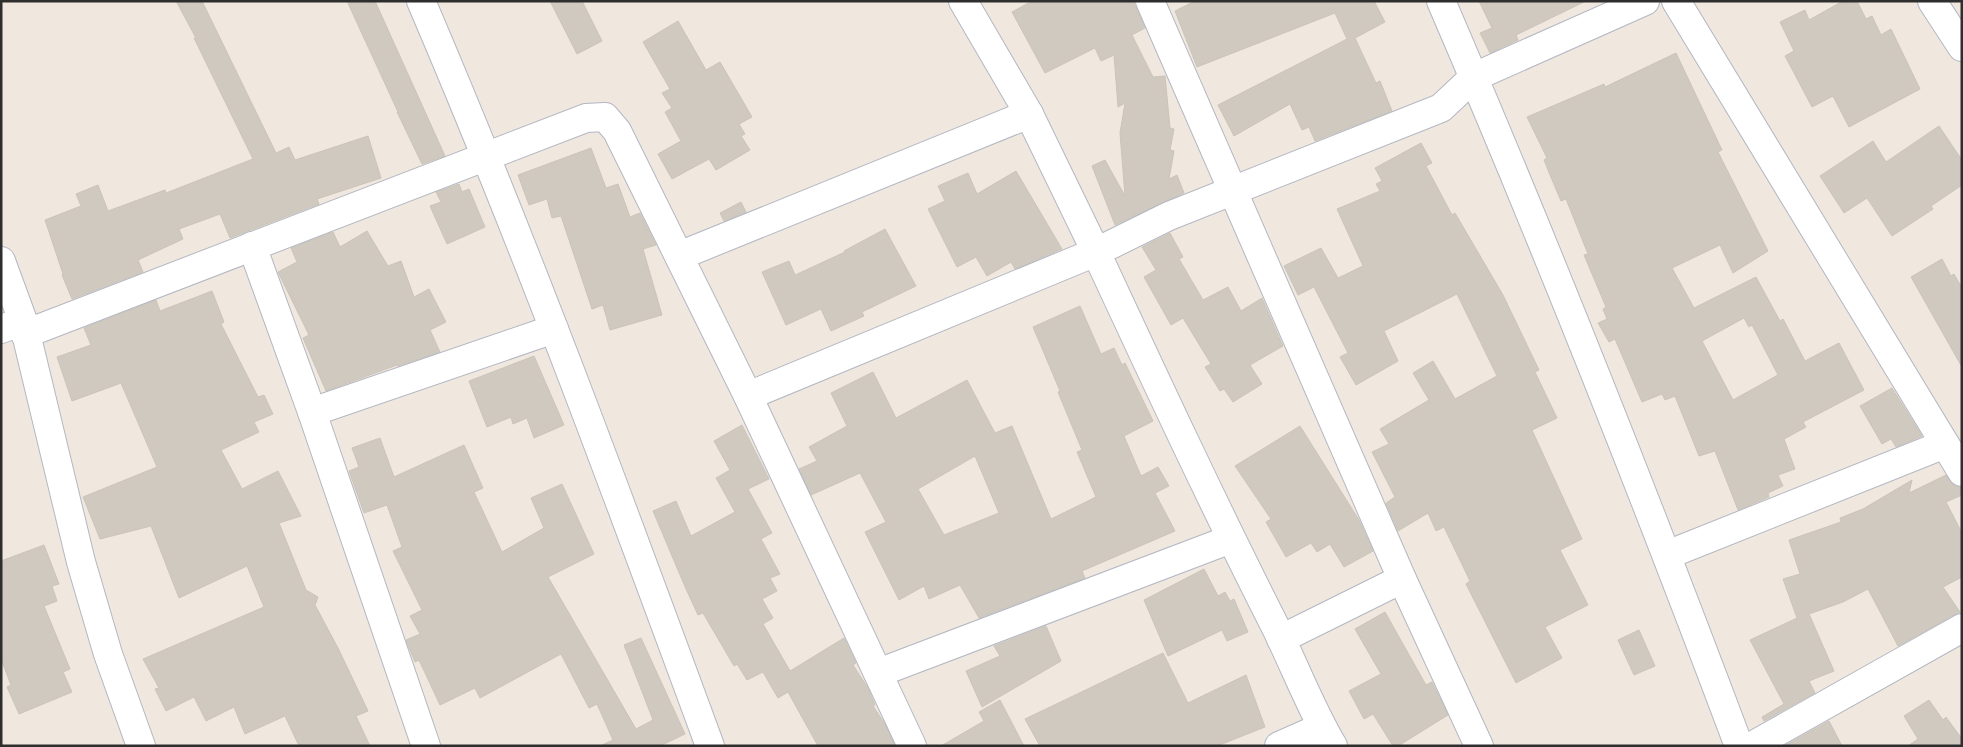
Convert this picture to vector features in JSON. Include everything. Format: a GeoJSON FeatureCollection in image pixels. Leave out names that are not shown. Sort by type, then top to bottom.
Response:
{"type":"FeatureCollection","features":[{"type":"Feature","properties":{"kind":"street"},"geometry":{"type":"LineString","coordinates":[[421,1],[457,85],[592,424],[710,746]]}},
{"type":"Feature","properties":{"kind":"street"},"geometry":{"type":"LineString","coordinates":[[963,1],[1029,114],[1231,539],[1328,736],[1279,746]]}},
{"type":"Feature","properties":{"kind":"street"},"geometry":{"type":"LineString","coordinates":[[1150,1],[1402,579],[1479,746]]}},
{"type":"Feature","properties":{"kind":"street"},"geometry":{"type":"LineString","coordinates":[[1441,1],[1583,341],[1739,746]]}},
{"type":"Feature","properties":{"kind":"street"},"geometry":{"type":"LineString","coordinates":[[1676,1],[1962,472]]}},
{"type":"Feature","properties":{"kind":"street"},"geometry":{"type":"LineString","coordinates":[[1932,1],[1962,47]]}},
{"type":"Feature","properties":{"kind":"street"},"geometry":{"type":"LineString","coordinates":[[748,396],[1096,252],[1169,216],[1440,108],[1474,77],[1629,5]]}},
{"type":"Feature","properties":{"kind":"street"},"geometry":{"type":"LineString","coordinates":[[679,256],[1029,114]]}},
{"type":"Feature","properties":{"kind":"street"},"geometry":{"type":"LineString","coordinates":[[16,328],[252,246],[485,159],[586,118],[605,118],[617,131],[748,396],[912,746]]}},
{"type":"Feature","properties":{"kind":"street"},"geometry":{"type":"LineString","coordinates":[[252,246],[312,412],[426,746]]}},
{"type":"Feature","properties":{"kind":"street"},"geometry":{"type":"LineString","coordinates":[[1,261],[16,328],[81,562],[108,654],[141,746]]}},
{"type":"Feature","properties":{"kind":"street"},"geometry":{"type":"LineString","coordinates":[[312,412],[554,329]]}},
{"type":"Feature","properties":{"kind":"street"},"geometry":{"type":"LineString","coordinates":[[1667,555],[1946,444]]}},
{"type":"Feature","properties":{"kind":"street"},"geometry":{"type":"LineString","coordinates":[[878,673],[1231,539]]}},
{"type":"Feature","properties":{"kind":"street"},"geometry":{"type":"LineString","coordinates":[[1281,639],[1402,579]]}},
{"type":"Feature","properties":{"kind":"street"},"geometry":{"type":"LineString","coordinates":[[1752,746],[1962,628]]}},
{"type":"Feature","properties":{"kind":"building"},"geometry":{"type":"Polygon","coordinates":[[[176,1],[202,1],[276,153],[289,147],[295,160],[368,136],[381,178],[317,199],[319,204],[230,238],[220,214],[179,229],[183,239],[138,260],[143,272],[72,299],[62,275],[45,220],[81,206],[76,194],[98,185],[108,211],[165,190],[166,193],[253,159],[194,38],[196,38],[176,1]]]}},
{"type":"Feature","properties":{"kind":"building"},"geometry":{"type":"Polygon","coordinates":[[[347,1],[375,1],[445,156],[422,164],[347,1]]]}},
{"type":"Feature","properties":{"kind":"building"},"geometry":{"type":"Polygon","coordinates":[[[550,1],[582,1],[602,41],[577,54],[550,1]]]}},
{"type":"Feature","properties":{"kind":"building"},"geometry":{"type":"Polygon","coordinates":[[[1032,1],[1133,1],[1145,28],[1132,35],[1153,77],[1165,76],[1170,128],[1174,129],[1170,150],[1174,151],[1169,179],[1177,175],[1184,193],[1115,225],[1092,166],[1105,160],[1125,196],[1120,133],[1125,103],[1118,107],[1114,55],[1101,61],[1095,48],[1045,73],[1012,12],[1032,1]]]}},
{"type":"Feature","properties":{"kind":"building"},"geometry":{"type":"Polygon","coordinates":[[[1195,1],[1374,1],[1385,22],[1355,38],[1376,83],[1380,81],[1392,111],[1315,141],[1309,127],[1302,130],[1290,104],[1234,136],[1218,105],[1347,39],[1335,13],[1197,67],[1175,11],[1195,1]]]}},
{"type":"Feature","properties":{"kind":"building"},"geometry":{"type":"Polygon","coordinates":[[[1479,1],[1586,1],[1516,35],[1518,40],[1490,53],[1480,33],[1492,28],[1479,1]]]}},
{"type":"Feature","properties":{"kind":"building"},"geometry":{"type":"Polygon","coordinates":[[[1843,1],[1857,1],[1866,19],[1872,16],[1881,35],[1891,29],[1920,89],[1849,127],[1833,96],[1812,107],[1785,56],[1794,51],[1780,22],[1805,10],[1809,20],[1843,1]]]}},
{"type":"Feature","properties":{"kind":"building"},"geometry":{"type":"Polygon","coordinates":[[[678,21],[706,70],[720,62],[752,117],[739,124],[745,134],[741,136],[750,150],[716,170],[709,159],[672,179],[658,154],[681,141],[665,112],[672,108],[662,93],[670,89],[643,42],[678,21]]]}},
{"type":"Feature","properties":{"kind":"building"},"geometry":{"type":"Polygon","coordinates":[[[1676,53],[1722,150],[1718,152],[1768,251],[1733,273],[1720,245],[1672,268],[1694,308],[1756,277],[1780,321],[1783,319],[1805,361],[1839,343],[1864,390],[1803,422],[1806,427],[1784,439],[1795,469],[1778,475],[1783,486],[1768,493],[1769,497],[1738,510],[1715,451],[1699,456],[1675,396],[1665,400],[1662,394],[1642,402],[1615,339],[1609,342],[1598,323],[1607,319],[1603,309],[1606,307],[1584,255],[1588,254],[1566,199],[1561,201],[1544,160],[1547,158],[1527,117],[1604,84],[1605,87],[1676,53]],[[1744,318],[1702,341],[1733,400],[1778,375],[1752,325],[1749,327],[1744,318]]]}},
{"type":"Feature","properties":{"kind":"building"},"geometry":{"type":"Polygon","coordinates":[[[1939,126],[1962,160],[1962,185],[1931,206],[1933,209],[1892,236],[1867,198],[1844,213],[1820,176],[1873,141],[1886,162],[1939,126]]]}},
{"type":"Feature","properties":{"kind":"building"},"geometry":{"type":"Polygon","coordinates":[[[1421,143],[1432,163],[1426,166],[1452,215],[1455,213],[1503,295],[1539,370],[1535,372],[1557,418],[1532,430],[1582,539],[1560,550],[1588,605],[1545,627],[1562,658],[1516,683],[1466,584],[1470,581],[1444,527],[1436,531],[1428,513],[1398,531],[1386,503],[1395,497],[1372,452],[1389,444],[1380,429],[1429,400],[1413,373],[1433,361],[1455,399],[1497,376],[1457,294],[1384,331],[1398,361],[1356,385],[1340,357],[1348,353],[1314,287],[1298,295],[1284,266],[1321,248],[1338,278],[1363,266],[1337,209],[1380,191],[1376,184],[1382,181],[1375,168],[1421,143]]]}},
{"type":"Feature","properties":{"kind":"building"},"geometry":{"type":"Polygon","coordinates":[[[591,148],[606,188],[618,184],[630,217],[640,213],[656,245],[643,249],[662,315],[610,330],[603,305],[592,309],[561,216],[552,218],[547,199],[529,205],[518,175],[591,148]]]}},
{"type":"Feature","properties":{"kind":"building"},"geometry":{"type":"Polygon","coordinates":[[[1016,171],[1062,249],[1015,269],[1011,262],[987,276],[976,257],[957,267],[928,209],[945,201],[938,186],[968,173],[977,194],[1016,171]]]}},
{"type":"Feature","properties":{"kind":"building"},"geometry":{"type":"Polygon","coordinates":[[[459,184],[462,192],[469,189],[485,227],[447,244],[430,206],[441,202],[436,192],[459,184]]]}},
{"type":"Feature","properties":{"kind":"building"},"geometry":{"type":"Polygon","coordinates":[[[741,202],[746,212],[724,221],[720,213],[741,202]]]}},
{"type":"Feature","properties":{"kind":"building"},"geometry":{"type":"Polygon","coordinates":[[[885,229],[916,286],[862,312],[864,316],[831,331],[821,309],[786,325],[762,272],[789,261],[795,275],[845,252],[885,229]]]}},
{"type":"Feature","properties":{"kind":"building"},"geometry":{"type":"Polygon","coordinates":[[[367,231],[388,266],[401,261],[414,297],[429,289],[446,322],[430,330],[440,352],[397,365],[326,391],[303,338],[309,335],[278,272],[297,262],[291,248],[333,232],[340,247],[367,231]]]}},
{"type":"Feature","properties":{"kind":"building"},"geometry":{"type":"Polygon","coordinates":[[[1170,233],[1183,257],[1179,259],[1203,300],[1228,287],[1241,311],[1262,298],[1283,346],[1250,365],[1262,384],[1233,402],[1224,389],[1220,391],[1205,367],[1211,364],[1183,318],[1171,325],[1144,277],[1156,270],[1142,247],[1170,233]]]}},
{"type":"Feature","properties":{"kind":"building"},"geometry":{"type":"Polygon","coordinates":[[[1942,259],[1951,276],[1954,274],[1962,288],[1962,367],[1911,277],[1942,259]]]}},
{"type":"Feature","properties":{"kind":"building"},"geometry":{"type":"Polygon","coordinates":[[[212,291],[224,322],[221,324],[258,397],[264,395],[273,414],[254,422],[259,432],[221,450],[242,489],[278,471],[301,516],[279,523],[306,590],[318,597],[315,605],[368,711],[356,716],[370,746],[299,746],[285,716],[245,734],[234,707],[206,721],[194,697],[166,711],[155,689],[159,688],[143,659],[264,607],[247,566],[179,598],[151,526],[100,539],[83,497],[157,467],[121,383],[72,401],[57,357],[91,345],[84,328],[156,300],[160,311],[212,291]]]}},
{"type":"Feature","properties":{"kind":"building"},"geometry":{"type":"Polygon","coordinates":[[[1080,306],[1101,354],[1114,348],[1122,365],[1125,363],[1153,421],[1124,436],[1141,476],[1158,467],[1169,486],[1155,493],[1175,531],[1082,571],[1085,578],[979,618],[960,585],[929,599],[924,586],[899,600],[865,532],[886,522],[860,473],[811,495],[799,469],[817,461],[809,447],[847,426],[831,393],[873,372],[896,418],[967,380],[995,433],[1012,426],[1051,519],[1096,497],[1077,452],[1082,450],[1033,327],[1080,306]],[[975,456],[918,489],[944,535],[999,513],[975,456]]]}},
{"type":"Feature","properties":{"kind":"building"},"geometry":{"type":"Polygon","coordinates":[[[534,356],[564,425],[534,438],[527,418],[513,424],[511,417],[487,427],[469,381],[534,356]]]}},
{"type":"Feature","properties":{"kind":"building"},"geometry":{"type":"Polygon","coordinates":[[[1892,388],[1922,436],[1896,447],[1891,439],[1882,444],[1860,406],[1892,388]]]}},
{"type":"Feature","properties":{"kind":"building"},"geometry":{"type":"Polygon","coordinates":[[[742,425],[769,479],[748,489],[772,533],[761,539],[780,574],[770,578],[777,591],[762,599],[773,618],[763,624],[790,671],[844,638],[856,663],[853,665],[868,688],[875,705],[873,706],[885,724],[895,746],[818,746],[788,692],[778,698],[763,672],[747,680],[737,664],[734,666],[703,613],[698,615],[653,511],[676,501],[691,536],[735,512],[716,478],[730,470],[714,441],[742,425]]]}},
{"type":"Feature","properties":{"kind":"building"},"geometry":{"type":"Polygon","coordinates":[[[1300,426],[1359,520],[1373,551],[1344,567],[1330,544],[1317,552],[1311,543],[1286,557],[1266,522],[1271,519],[1235,466],[1300,426]]]}},
{"type":"Feature","properties":{"kind":"building"},"geometry":{"type":"Polygon","coordinates":[[[380,438],[394,477],[464,445],[483,488],[474,492],[502,552],[544,528],[531,498],[562,484],[594,554],[548,577],[636,729],[653,720],[624,645],[641,638],[685,734],[660,746],[600,746],[613,740],[597,704],[589,708],[561,654],[480,698],[475,688],[440,705],[419,660],[415,662],[406,640],[420,634],[410,616],[422,610],[393,551],[402,547],[387,505],[364,513],[349,471],[359,467],[352,448],[380,438]]]}},
{"type":"Feature","properties":{"kind":"building"},"geometry":{"type":"Polygon","coordinates":[[[1946,475],[1954,485],[1962,488],[1962,495],[1946,502],[1962,533],[1962,577],[1943,587],[1960,612],[1898,646],[1868,589],[1843,602],[1809,614],[1834,671],[1809,681],[1815,693],[1764,721],[1762,717],[1784,704],[1750,640],[1797,618],[1783,579],[1800,574],[1789,540],[1841,522],[1840,518],[1863,509],[1912,480],[1909,493],[1946,475]]]}},
{"type":"Feature","properties":{"kind":"building"},"geometry":{"type":"Polygon","coordinates":[[[44,545],[59,584],[52,586],[57,601],[44,606],[70,669],[63,672],[72,692],[19,714],[7,687],[11,685],[1,659],[1,561],[44,545]]]}},
{"type":"Feature","properties":{"kind":"building"},"geometry":{"type":"Polygon","coordinates":[[[1204,569],[1218,596],[1225,592],[1230,601],[1234,599],[1248,632],[1227,641],[1222,630],[1168,656],[1144,600],[1204,569]]]}},
{"type":"Feature","properties":{"kind":"building"},"geometry":{"type":"Polygon","coordinates":[[[1385,612],[1426,685],[1432,682],[1448,715],[1398,746],[1393,746],[1373,714],[1364,719],[1349,691],[1381,674],[1355,629],[1385,612]]]}},
{"type":"Feature","properties":{"kind":"building"},"geometry":{"type":"Polygon","coordinates":[[[1046,626],[1061,661],[982,707],[966,671],[1000,656],[994,646],[1046,626]]]}},
{"type":"Feature","properties":{"kind":"building"},"geometry":{"type":"Polygon","coordinates":[[[1639,630],[1655,666],[1634,675],[1618,640],[1639,630]]]}},
{"type":"Feature","properties":{"kind":"building"},"geometry":{"type":"Polygon","coordinates":[[[1163,653],[1188,703],[1246,675],[1265,727],[1217,746],[1040,746],[1025,719],[1163,653]]]}},
{"type":"Feature","properties":{"kind":"building"},"geometry":{"type":"Polygon","coordinates":[[[1000,700],[1024,746],[941,746],[984,721],[979,712],[1000,700]]]}},
{"type":"Feature","properties":{"kind":"building"},"geometry":{"type":"Polygon","coordinates":[[[1929,700],[1943,720],[1946,717],[1962,739],[1962,746],[1908,746],[1918,739],[1904,716],[1929,700]]]}},
{"type":"Feature","properties":{"kind":"building"},"geometry":{"type":"Polygon","coordinates":[[[1829,721],[1842,746],[1784,746],[1829,721]]]}}]}
